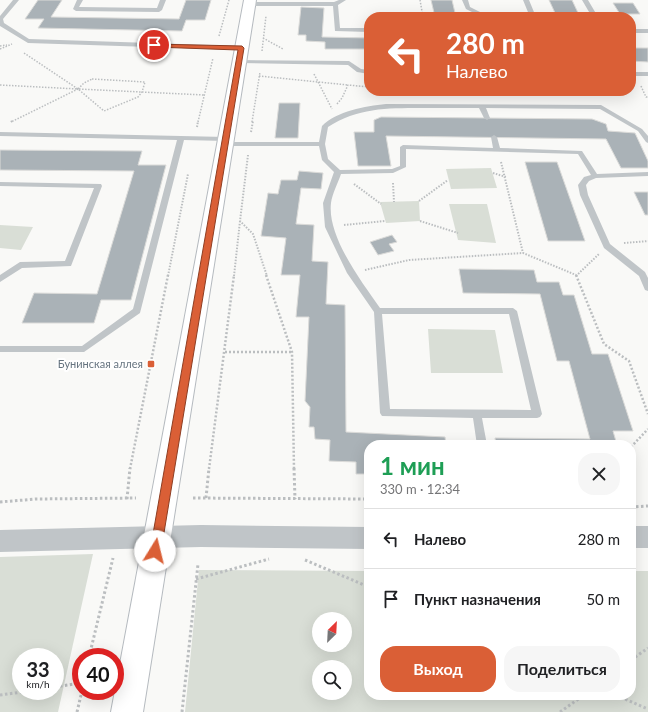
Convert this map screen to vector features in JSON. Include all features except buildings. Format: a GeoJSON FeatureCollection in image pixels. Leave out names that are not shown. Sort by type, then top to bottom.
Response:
{"type":"FeatureCollection","features":[{"type":"Feature","properties":{"kind":"street"},"geometry":{"type":"LineString","coordinates":[[127,712],[158,538],[234,143],[240,55],[249,2]]}},
{"type":"Feature","properties":{"kind":"street"},"geometry":{"type":"LineString","coordinates":[[0,541],[201,536],[364,538]]}},
{"type":"Feature","properties":{"kind":"street"},"geometry":{"type":"LineString","coordinates":[[636,537],[648,537]]}},
{"type":"Feature","properties":{"kind":"lane"},"geometry":{"type":"LineString","coordinates":[[16,0],[0,19],[1,24],[28,41],[216,48],[262,62],[349,63],[359,71],[364,72]]}},
{"type":"Feature","properties":{"kind":"lane"},"geometry":{"type":"LineString","coordinates":[[80,0],[76,9],[159,10],[163,0]]}},
{"type":"Feature","properties":{"kind":"lane"},"geometry":{"type":"LineString","coordinates":[[249,2],[335,4],[343,0]]}},
{"type":"Feature","properties":{"kind":"lane"},"geometry":{"type":"LineString","coordinates":[[466,0],[468,8],[476,12]]}},
{"type":"Feature","properties":{"kind":"lane"},"geometry":{"type":"LineString","coordinates":[[526,0],[531,12]]}},
{"type":"Feature","properties":{"kind":"lane"},"geometry":{"type":"LineString","coordinates":[[585,0],[592,12]]}},
{"type":"Feature","properties":{"kind":"lane"},"geometry":{"type":"LineString","coordinates":[[335,4],[337,30],[364,30]]}},
{"type":"Feature","properties":{"kind":"lane"},"geometry":{"type":"LineString","coordinates":[[636,31],[648,31]]}},
{"type":"Feature","properties":{"kind":"lane"},"geometry":{"type":"LineString","coordinates":[[636,74],[648,74]]}},
{"type":"Feature","properties":{"kind":"lane"},"geometry":{"type":"LineString","coordinates":[[595,176],[580,152],[497,148],[403,147],[404,167],[393,171],[338,172],[325,160],[322,144],[325,126],[336,118],[371,107],[601,107],[640,130],[648,141]]}},
{"type":"Feature","properties":{"kind":"lane"},"geometry":{"type":"LineString","coordinates":[[482,107],[487,118]]}},
{"type":"Feature","properties":{"kind":"lane"},"geometry":{"type":"LineString","coordinates":[[0,134],[181,138],[234,143],[322,144]]}},
{"type":"Feature","properties":{"kind":"lane"},"geometry":{"type":"LineString","coordinates":[[494,137],[497,148]]}},
{"type":"Feature","properties":{"kind":"lane"},"geometry":{"type":"LineString","coordinates":[[0,349],[84,349],[137,311],[181,138]]}},
{"type":"Feature","properties":{"kind":"lane"},"geometry":{"type":"LineString","coordinates":[[338,172],[327,203],[328,227],[351,273],[378,311],[385,413],[537,414],[513,311],[378,311]]}},
{"type":"Feature","properties":{"kind":"lane"},"geometry":{"type":"LineString","coordinates":[[648,174],[595,176],[586,179],[582,185],[584,195],[607,246],[642,274],[648,288]]}},
{"type":"Feature","properties":{"kind":"lane"},"geometry":{"type":"LineString","coordinates":[[0,184],[98,186],[68,264],[20,265],[0,279]]}},
{"type":"Feature","properties":{"kind":"lane"},"geometry":{"type":"LineString","coordinates":[[477,414],[481,440]]}},
{"type":"Feature","properties":{"kind":"path"},"geometry":{"type":"LineString","coordinates":[[127,499],[130,469],[194,139],[229,0]]}},
{"type":"Feature","properties":{"kind":"path"},"geometry":{"type":"LineString","coordinates":[[420,0],[422,12]]}},
{"type":"Feature","properties":{"kind":"path"},"geometry":{"type":"LineString","coordinates":[[206,498],[240,221],[234,143],[259,76],[262,62],[263,38],[268,3]]}},
{"type":"Feature","properties":{"kind":"path"},"geometry":{"type":"LineString","coordinates":[[0,46],[11,45],[6,41]]}},
{"type":"Feature","properties":{"kind":"path"},"geometry":{"type":"LineString","coordinates":[[7,124],[78,89],[84,83],[92,79],[145,82],[142,92],[138,97],[104,111],[78,89],[18,49]]}},
{"type":"Feature","properties":{"kind":"path"},"geometry":{"type":"LineString","coordinates":[[308,63],[336,118]]}},
{"type":"Feature","properties":{"kind":"path"},"geometry":{"type":"LineString","coordinates":[[259,76],[364,87]]}},
{"type":"Feature","properties":{"kind":"path"},"geometry":{"type":"LineString","coordinates":[[0,85],[204,95]]}},
{"type":"Feature","properties":{"kind":"path"},"geometry":{"type":"LineString","coordinates":[[327,113],[342,98],[348,85]]}},
{"type":"Feature","properties":{"kind":"path"},"geometry":{"type":"LineString","coordinates":[[640,86],[646,97],[648,97]]}},
{"type":"Feature","properties":{"kind":"path"},"geometry":{"type":"LineString","coordinates":[[497,148],[506,178],[523,253]]}},
{"type":"Feature","properties":{"kind":"path"},"geometry":{"type":"LineString","coordinates":[[393,171],[394,202]]}},
{"type":"Feature","properties":{"kind":"path"},"geometry":{"type":"LineString","coordinates":[[338,172],[381,204]]}},
{"type":"Feature","properties":{"kind":"path"},"geometry":{"type":"LineString","coordinates":[[493,173],[506,178]]}},
{"type":"Feature","properties":{"kind":"path"},"geometry":{"type":"LineString","coordinates":[[419,201],[448,180]]}},
{"type":"Feature","properties":{"kind":"path"},"geometry":{"type":"LineString","coordinates":[[240,221],[253,234],[292,352],[295,499]]}},
{"type":"Feature","properties":{"kind":"path"},"geometry":{"type":"LineString","coordinates":[[328,227],[385,221]]}},
{"type":"Feature","properties":{"kind":"path"},"geometry":{"type":"LineString","coordinates":[[420,222],[458,233]]}},
{"type":"Feature","properties":{"kind":"path"},"geometry":{"type":"LineString","coordinates":[[576,275],[607,246],[636,241],[648,241]]}},
{"type":"Feature","properties":{"kind":"path"},"geometry":{"type":"LineString","coordinates":[[351,273],[409,260],[523,253],[576,275],[604,344],[629,361],[648,414]]}},
{"type":"Feature","properties":{"kind":"path"},"geometry":{"type":"LineString","coordinates":[[225,352],[292,352]]}},
{"type":"Feature","properties":{"kind":"path"},"geometry":{"type":"LineString","coordinates":[[636,442],[648,429]]}},
{"type":"Feature","properties":{"kind":"path"},"geometry":{"type":"LineString","coordinates":[[0,502],[36,498],[136,498]]}},
{"type":"Feature","properties":{"kind":"path"},"geometry":{"type":"LineString","coordinates":[[193,498],[364,499]]}},
{"type":"Feature","properties":{"kind":"path"},"geometry":{"type":"LineString","coordinates":[[636,507],[648,506]]}},
{"type":"Feature","properties":{"kind":"path"},"geometry":{"type":"LineString","coordinates":[[92,648],[115,553]]}},
{"type":"Feature","properties":{"kind":"path"},"geometry":{"type":"LineString","coordinates":[[298,556],[364,585]]}},
{"type":"Feature","properties":{"kind":"path"},"geometry":{"type":"LineString","coordinates":[[196,579],[276,557]]}},
{"type":"Feature","properties":{"kind":"path"},"geometry":{"type":"LineString","coordinates":[[182,712],[198,564]]}},
{"type":"Feature","properties":{"kind":"path"},"geometry":{"type":"LineString","coordinates":[[636,656],[648,648]]}},
{"type":"Feature","properties":{"kind":"path"},"geometry":{"type":"LineString","coordinates":[[0,695],[12,693]]}},
{"type":"Feature","properties":{"kind":"path"},"geometry":{"type":"LineString","coordinates":[[77,712],[80,700]]}},
{"type":"Feature","properties":{"kind":"path"},"geometry":{"type":"LineString","coordinates":[[560,712],[577,700]]}},
{"type":"Feature","properties":{"kind":"path"},"geometry":{"type":"LineString","coordinates":[[627,700],[648,709]]}},
{"type":"Feature","properties":{"kind":"shaded area"},"geometry":{"type":"Polygon","coordinates":[[[491,168],[497,188],[451,189],[446,169],[491,168]]]}},
{"type":"Feature","properties":{"kind":"shaded area"},"geometry":{"type":"Polygon","coordinates":[[[419,201],[420,221],[386,223],[380,202],[419,201]]]}},
{"type":"Feature","properties":{"kind":"shaded area"},"geometry":{"type":"Polygon","coordinates":[[[449,204],[487,204],[496,243],[458,240],[449,204]]]}},
{"type":"Feature","properties":{"kind":"shaded area"},"geometry":{"type":"Polygon","coordinates":[[[0,225],[33,227],[21,250],[0,248],[0,225]]]}},
{"type":"Feature","properties":{"kind":"shaded area"},"geometry":{"type":"Polygon","coordinates":[[[428,329],[495,330],[503,373],[431,373],[428,329]]]}},
{"type":"Feature","properties":{"kind":"shaded area"},"geometry":{"type":"Polygon","coordinates":[[[93,554],[64,685],[64,648],[12,648],[12,700],[61,700],[58,712],[0,712],[0,557],[93,554]]]}},
{"type":"Feature","properties":{"kind":"shaded area"},"geometry":{"type":"Polygon","coordinates":[[[199,570],[364,571],[364,700],[636,700],[636,571],[648,571],[648,712],[185,712],[199,570]]]}},
{"type":"Feature","properties":{"kind":"place","name":"Бунинская аллея"},"geometry":{"type":"Point","coordinates":[151,364]}},
{"type":"Feature","properties":{"kind":"route"},"geometry":{"type":"LineString","coordinates":[[154,45],[242,48],[155,551]]}}]}
